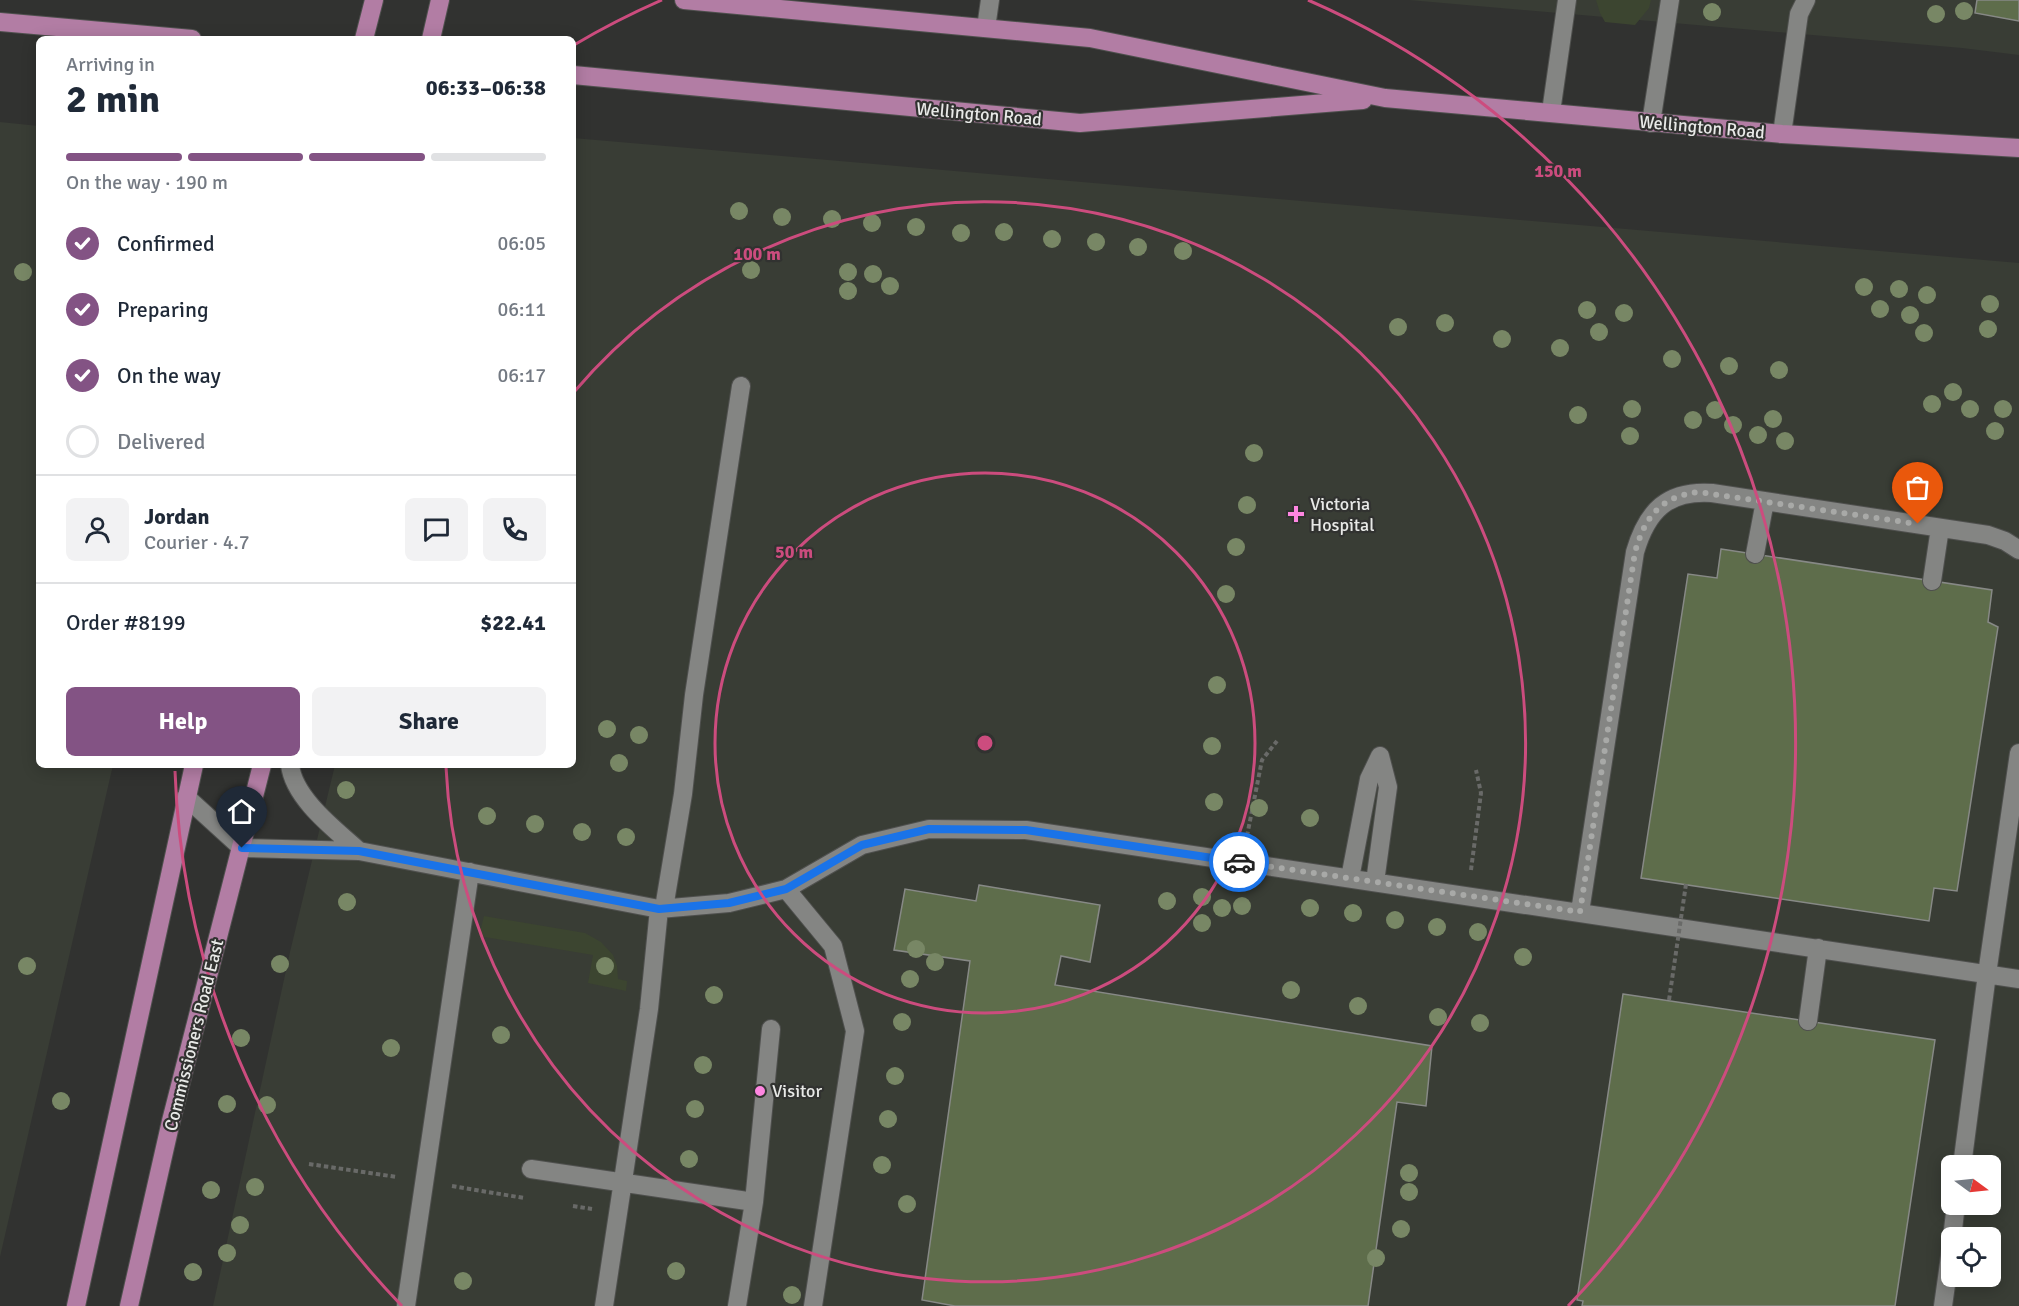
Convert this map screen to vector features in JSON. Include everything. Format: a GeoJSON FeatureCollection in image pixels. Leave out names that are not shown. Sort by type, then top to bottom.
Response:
{"type":"FeatureCollection","features":[{"type":"Feature","properties":{"kind":"main road"},"geometry":{"type":"LineString","coordinates":[[365,36],[374,0]]}},
{"type":"Feature","properties":{"kind":"main road"},"geometry":{"type":"LineString","coordinates":[[432,36],[440,0]]}},
{"type":"Feature","properties":{"kind":"main road","name":"Wellington Road"},"geometry":{"type":"LineString","coordinates":[[684,0],[1089,38],[1386,98],[1782,134],[2019,148]]}},
{"type":"Feature","properties":{"kind":"main road"},"geometry":{"type":"LineString","coordinates":[[0,22],[126,36]]}},
{"type":"Feature","properties":{"kind":"main road","name":"Wellington Road"},"geometry":{"type":"LineString","coordinates":[[576,75],[1080,123],[1386,98]]}},
{"type":"Feature","properties":{"kind":"main road"},"geometry":{"type":"LineString","coordinates":[[76,1306],[193,768]]}},
{"type":"Feature","properties":{"kind":"main road","name":"Commissioners Road East"},"geometry":{"type":"LineString","coordinates":[[129,1306],[171,1121],[261,768]]}},
{"type":"Feature","properties":{"kind":"lane"},"geometry":{"type":"LineString","coordinates":[[987,28],[990,0]]}},
{"type":"Feature","properties":{"kind":"lane"},"geometry":{"type":"LineString","coordinates":[[1551,112],[1567,0]]}},
{"type":"Feature","properties":{"kind":"lane"},"geometry":{"type":"LineString","coordinates":[[1651,123],[1670,0]]}},
{"type":"Feature","properties":{"kind":"lane"},"geometry":{"type":"LineString","coordinates":[[1782,134],[1800,5]]}},
{"type":"Feature","properties":{"kind":"lane"},"geometry":{"type":"LineString","coordinates":[[604,1306],[741,386]]}},
{"type":"Feature","properties":{"kind":"lane"},"geometry":{"type":"LineString","coordinates":[[1580,912],[1635,552],[1641,532],[1650,517],[1660,507],[1684,494],[1712,493],[1988,535],[2005,541],[2019,550]]}},
{"type":"Feature","properties":{"kind":"lane"},"geometry":{"type":"LineString","coordinates":[[1755,554],[1765,501]]}},
{"type":"Feature","properties":{"kind":"lane"},"geometry":{"type":"LineString","coordinates":[[1932,581],[1940,528]]}},
{"type":"Feature","properties":{"kind":"lane"},"geometry":{"type":"LineString","coordinates":[[1963,1155],[2019,753]]}},
{"type":"Feature","properties":{"kind":"lane"},"geometry":{"type":"LineString","coordinates":[[1350,878],[1369,779],[1380,756],[1388,788],[1376,882]]}},
{"type":"Feature","properties":{"kind":"lane"},"geometry":{"type":"LineString","coordinates":[[291,768],[301,792],[307,800],[359,851]]}},
{"type":"Feature","properties":{"kind":"lane"},"geometry":{"type":"LineString","coordinates":[[186,797],[242,848],[359,851],[662,909],[729,903],[786,889],[862,845],[929,829],[1026,830],[2019,979]]}},
{"type":"Feature","properties":{"kind":"lane"},"geometry":{"type":"LineString","coordinates":[[406,1306],[470,872]]}},
{"type":"Feature","properties":{"kind":"lane"},"geometry":{"type":"LineString","coordinates":[[786,889],[833,946],[855,1031],[813,1306]]}},
{"type":"Feature","properties":{"kind":"lane"},"geometry":{"type":"LineString","coordinates":[[1808,1021],[1818,948]]}},
{"type":"Feature","properties":{"kind":"lane"},"geometry":{"type":"LineString","coordinates":[[737,1306],[754,1202],[771,1029]]}},
{"type":"Feature","properties":{"kind":"lane"},"geometry":{"type":"LineString","coordinates":[[531,1169],[754,1202]]}},
{"type":"Feature","properties":{"kind":"lane"},"geometry":{"type":"LineString","coordinates":[[1943,1306],[1946,1287]]}},
{"type":"Feature","properties":{"kind":"path"},"geometry":{"type":"LineString","coordinates":[[1242,862],[1262,760],[1277,741]]}},
{"type":"Feature","properties":{"kind":"path"},"geometry":{"type":"LineString","coordinates":[[1467,896],[1481,793],[1476,770]]}},
{"type":"Feature","properties":{"kind":"path"},"geometry":{"type":"LineString","coordinates":[[1669,1000],[1686,884]]}},
{"type":"Feature","properties":{"kind":"path"},"geometry":{"type":"LineString","coordinates":[[309,1164],[526,1198]]}},
{"type":"Feature","properties":{"kind":"path"},"geometry":{"type":"LineString","coordinates":[[572,1206],[618,1214]]}},
{"type":"Feature","properties":{"kind":"shaded area"},"geometry":{"type":"Polygon","coordinates":[[[1409,0],[2019,0],[2019,55],[1962,48],[1409,0]]]}},
{"type":"Feature","properties":{"kind":"shaded area"},"geometry":{"type":"Polygon","coordinates":[[[0,122],[36,126],[36,768],[112,768],[0,1257],[0,122]]]}},
{"type":"Feature","properties":{"kind":"shaded area","name":"Victoria Hospital"},"geometry":{"type":"Polygon","coordinates":[[[576,138],[2019,263],[2019,1306],[213,1306],[290,952],[334,768],[576,768],[576,138]]]}},
{"type":"Feature","properties":{"kind":"green space"},"geometry":{"type":"Polygon","coordinates":[[[1596,0],[1651,0],[1649,8],[1635,25],[1605,22],[1596,0]]]}},
{"type":"Feature","properties":{"kind":"green space"},"geometry":{"type":"Polygon","coordinates":[[[484,916],[585,933],[601,942],[613,955],[618,979],[627,981],[626,991],[588,983],[593,955],[479,936],[484,916]]]}},
{"type":"Feature","properties":{"kind":"building"},"geometry":{"type":"Polygon","coordinates":[[[1977,0],[2019,0],[2019,21],[1975,13],[1977,0]]]}},
{"type":"Feature","properties":{"kind":"building"},"geometry":{"type":"Polygon","coordinates":[[[1721,549],[1992,590],[1988,622],[1998,627],[1957,891],[1934,888],[1929,921],[1641,878],[1688,574],[1717,578],[1721,549]]]}},
{"type":"Feature","properties":{"kind":"building"},"geometry":{"type":"Polygon","coordinates":[[[979,885],[1100,905],[1090,962],[1061,956],[1055,985],[1432,1046],[1426,1106],[1397,1102],[1368,1306],[955,1306],[922,1300],[970,961],[894,950],[905,889],[976,901],[979,885]]]}},
{"type":"Feature","properties":{"kind":"building"},"geometry":{"type":"Polygon","coordinates":[[[1623,994],[1935,1040],[1895,1306],[1582,1306],[1583,1301],[1577,1300],[1623,994]]]}},
{"type":"Feature","properties":{"kind":"way so far"},"geometry":{"type":"LineString","coordinates":[[1239,862],[1580,912],[1635,552],[1641,532],[1650,517],[1671,499],[1698,492],[1918,524]]}},
{"type":"Feature","properties":{"kind":"place","name":"Victoria Hospital"},"geometry":{"type":"Point","coordinates":[1296,514]}},
{"type":"Feature","properties":{"kind":"place","name":"Visitor"},"geometry":{"type":"Point","coordinates":[760,1091]}},
{"type":"Feature","properties":{"kind":"route"},"geometry":{"type":"LineString","coordinates":[[242,848],[359,851],[659,909],[729,903],[786,889],[862,845],[929,829],[1026,830],[1239,862]]}}]}
